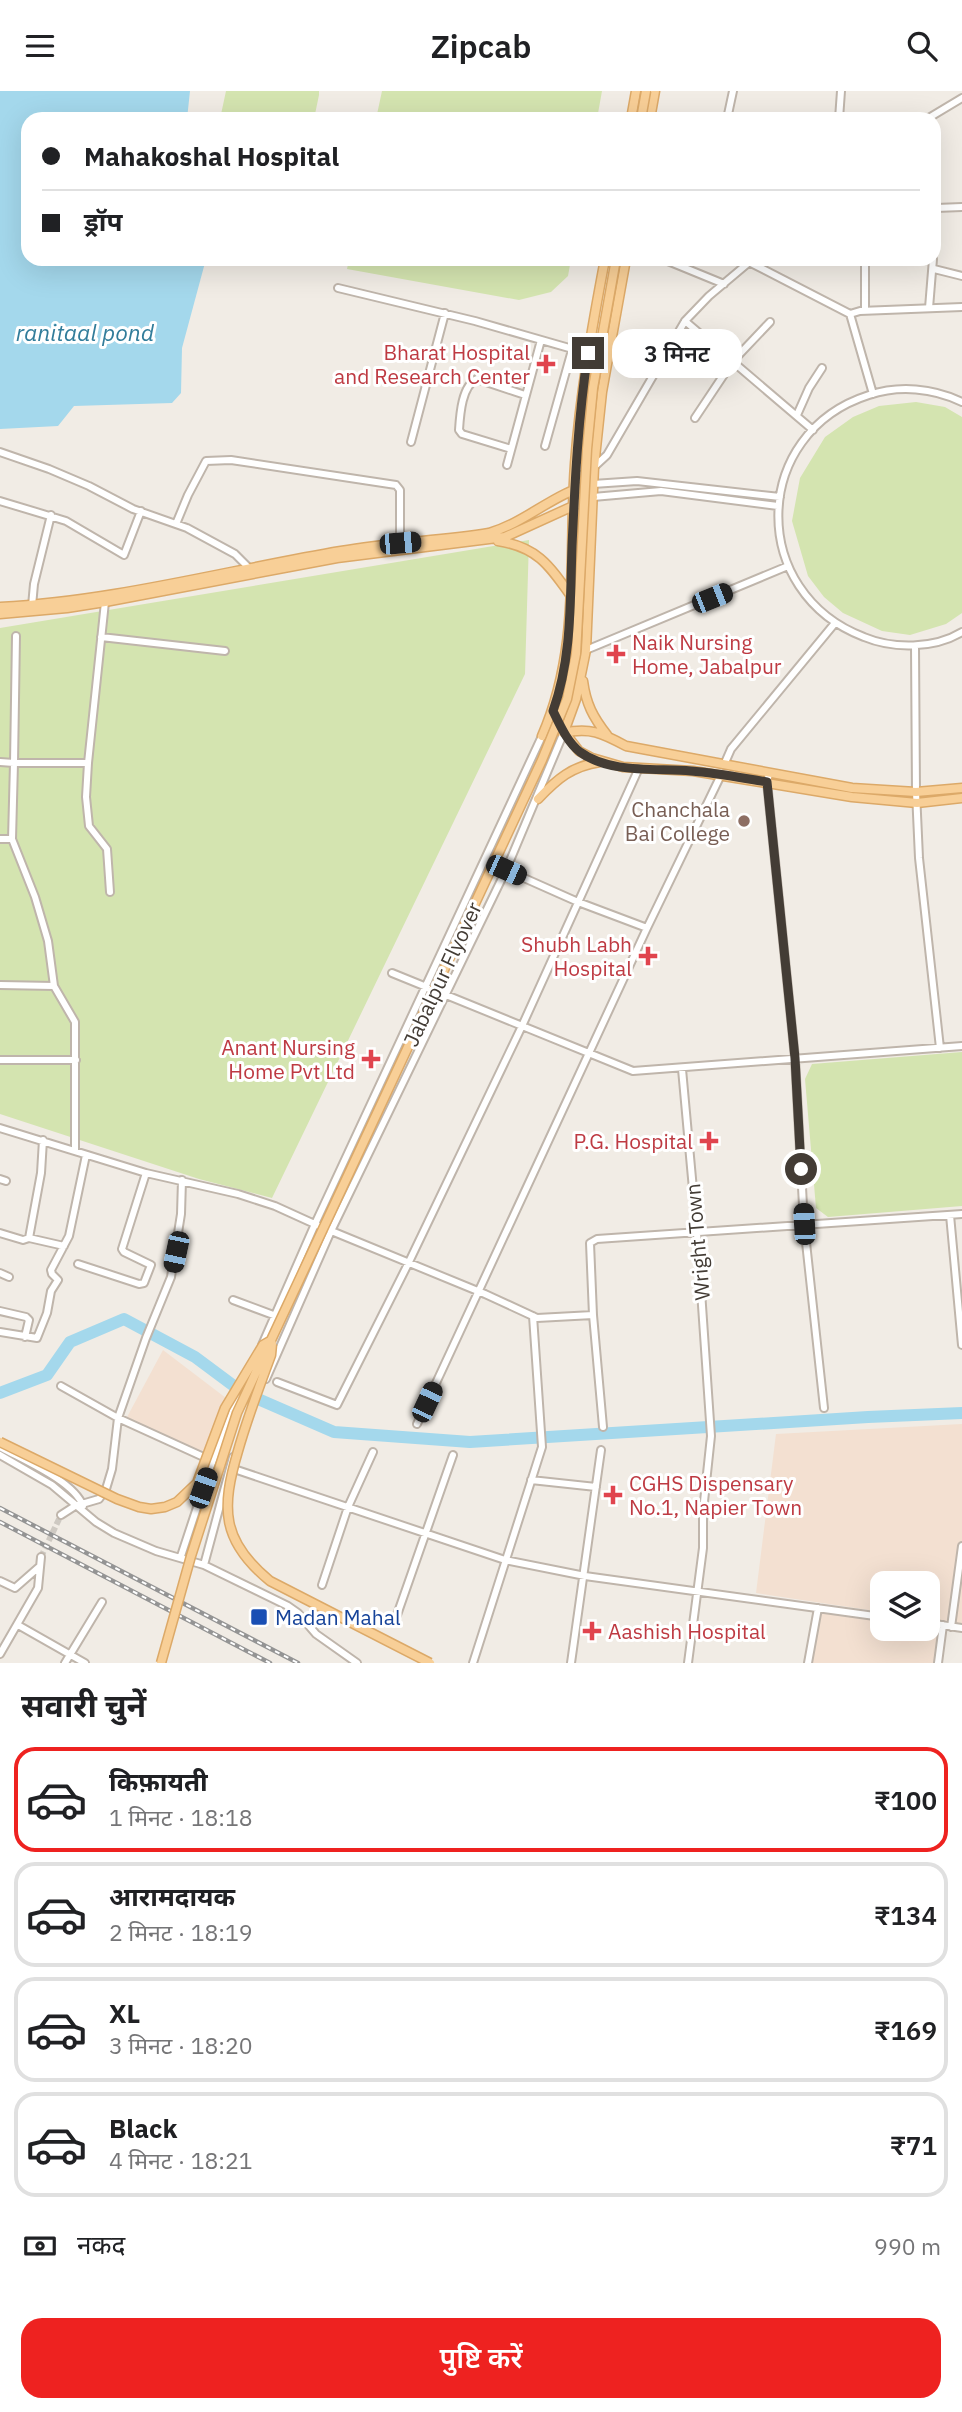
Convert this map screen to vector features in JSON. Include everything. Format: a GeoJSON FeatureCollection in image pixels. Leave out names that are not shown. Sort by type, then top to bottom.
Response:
{"type":"FeatureCollection","features":[{"type":"Feature","properties":{"kind":"main road"},"geometry":{"type":"LineString","coordinates":[[642,112],[646,91]]}},
{"type":"Feature","properties":{"kind":"main road"},"geometry":{"type":"LineString","coordinates":[[632,112],[636,92],[654,95]]}},
{"type":"Feature","properties":{"kind":"main road"},"geometry":{"type":"LineString","coordinates":[[542,736],[562,680],[568,646],[575,467],[588,353],[605,266]]}},
{"type":"Feature","properties":{"kind":"main road","name":"Jabalpur Flyover"},"geometry":{"type":"LineString","coordinates":[[161,1663],[191,1556],[237,1413],[542,760],[567,699],[576,654],[589,424],[615,266]]}},
{"type":"Feature","properties":{"kind":"main road"},"geometry":{"type":"LineString","coordinates":[[564,732],[582,675],[586,650],[594,467],[607,356],[625,266]]}},
{"type":"Feature","properties":{"kind":"main road"},"geometry":{"type":"LineString","coordinates":[[0,607],[32,606],[96,597],[343,550],[461,537],[509,527],[575,488],[593,484]]}},
{"type":"Feature","properties":{"kind":"main road"},"geometry":{"type":"LineString","coordinates":[[0,614],[105,603],[347,556],[489,540],[519,532],[593,497]]}},
{"type":"Feature","properties":{"kind":"main road"},"geometry":{"type":"LineString","coordinates":[[489,540],[514,544],[538,554],[571,596]]}},
{"type":"Feature","properties":{"kind":"main road"},"geometry":{"type":"LineString","coordinates":[[582,675],[590,713],[608,736]]}},
{"type":"Feature","properties":{"kind":"main road"},"geometry":{"type":"LineString","coordinates":[[553,711],[564,732],[579,751],[603,762],[623,767],[768,778],[852,789],[916,792],[962,788]]}},
{"type":"Feature","properties":{"kind":"main road"},"geometry":{"type":"LineString","coordinates":[[542,736],[589,729],[626,746],[724,765],[852,797],[917,803],[962,799]]}},
{"type":"Feature","properties":{"kind":"main road"},"geometry":{"type":"LineString","coordinates":[[538,799],[558,778],[569,771],[585,764],[603,762]]}},
{"type":"Feature","properties":{"kind":"main road"},"geometry":{"type":"LineString","coordinates":[[0,1445],[117,1499],[139,1507],[165,1507],[177,1502],[197,1483],[225,1408],[263,1345],[272,1339]]}},
{"type":"Feature","properties":{"kind":"main road"},"geometry":{"type":"LineString","coordinates":[[272,1339],[271,1355],[242,1436],[228,1489],[228,1518],[240,1551],[251,1566],[270,1581],[430,1663]]}},
{"type":"Feature","properties":{"kind":"street"},"geometry":{"type":"LineString","coordinates":[[728,112],[733,91]]}},
{"type":"Feature","properties":{"kind":"street"},"geometry":{"type":"LineString","coordinates":[[840,112],[841,91]]}},
{"type":"Feature","properties":{"kind":"street"},"geometry":{"type":"LineString","coordinates":[[939,112],[962,98]]}},
{"type":"Feature","properties":{"kind":"street"},"geometry":{"type":"LineString","coordinates":[[941,208],[962,207]]}},
{"type":"Feature","properties":{"kind":"street"},"geometry":{"type":"LineString","coordinates":[[680,266],[724,284]]}},
{"type":"Feature","properties":{"kind":"street"},"geometry":{"type":"LineString","coordinates":[[575,467],[594,467],[607,455],[685,321],[744,266]]}},
{"type":"Feature","properties":{"kind":"street"},"geometry":{"type":"LineString","coordinates":[[762,266],[850,314],[865,310],[962,307]]}},
{"type":"Feature","properties":{"kind":"street"},"geometry":{"type":"LineString","coordinates":[[865,310],[866,266]]}},
{"type":"Feature","properties":{"kind":"street"},"geometry":{"type":"LineString","coordinates":[[929,308],[934,266]]}},
{"type":"Feature","properties":{"kind":"street"},"geometry":{"type":"LineString","coordinates":[[934,269],[962,276]]}},
{"type":"Feature","properties":{"kind":"street"},"geometry":{"type":"LineString","coordinates":[[338,288],[445,313],[572,350],[607,356]]}},
{"type":"Feature","properties":{"kind":"street"},"geometry":{"type":"LineString","coordinates":[[411,442],[445,313]]}},
{"type":"Feature","properties":{"kind":"street"},"geometry":{"type":"LineString","coordinates":[[850,314],[873,394]]}},
{"type":"Feature","properties":{"kind":"street"},"geometry":{"type":"LineString","coordinates":[[685,321],[814,429]]}},
{"type":"Feature","properties":{"kind":"street"},"geometry":{"type":"LineString","coordinates":[[695,418],[733,361],[770,322]]}},
{"type":"Feature","properties":{"kind":"street"},"geometry":{"type":"LineString","coordinates":[[506,465],[541,340]]}},
{"type":"Feature","properties":{"kind":"street"},"geometry":{"type":"LineString","coordinates":[[545,446],[572,350]]}},
{"type":"Feature","properties":{"kind":"street"},"geometry":{"type":"LineString","coordinates":[[797,415],[822,367]]}},
{"type":"Feature","properties":{"kind":"street"},"geometry":{"type":"LineString","coordinates":[[512,449],[462,434],[459,430],[466,390],[469,383],[477,379],[525,395]]}},
{"type":"Feature","properties":{"kind":"street"},"geometry":{"type":"LineString","coordinates":[[962,402],[949,395],[916,389],[883,391],[852,401],[824,419],[801,443],[786,472],[778,506],[780,541],[792,576],[813,606],[843,629],[878,643],[915,646],[954,637],[962,632]]}},
{"type":"Feature","properties":{"kind":"street"},"geometry":{"type":"LineString","coordinates":[[0,452],[49,469],[141,511],[177,524],[235,554],[249,568]]}},
{"type":"Feature","properties":{"kind":"street"},"geometry":{"type":"LineString","coordinates":[[177,524],[188,495],[206,461],[231,460],[396,485],[400,490],[400,543]]}},
{"type":"Feature","properties":{"kind":"street"},"geometry":{"type":"LineString","coordinates":[[593,484],[637,481],[780,497]]}},
{"type":"Feature","properties":{"kind":"street"},"geometry":{"type":"LineString","coordinates":[[593,497],[661,491],[778,506]]}},
{"type":"Feature","properties":{"kind":"street"},"geometry":{"type":"LineString","coordinates":[[0,501],[66,521],[124,555],[141,511]]}},
{"type":"Feature","properties":{"kind":"street"},"geometry":{"type":"LineString","coordinates":[[32,606],[34,584],[51,515]]}},
{"type":"Feature","properties":{"kind":"street"},"geometry":{"type":"LineString","coordinates":[[586,650],[788,566]]}},
{"type":"Feature","properties":{"kind":"street"},"geometry":{"type":"LineString","coordinates":[[105,603],[88,763],[87,816],[89,827],[107,849],[110,892]]}},
{"type":"Feature","properties":{"kind":"street"},"geometry":{"type":"LineString","coordinates":[[724,765],[731,749],[835,623]]}},
{"type":"Feature","properties":{"kind":"street"},"geometry":{"type":"LineString","coordinates":[[16,636],[12,838],[35,897],[48,941],[54,986],[75,1022],[75,1151]]}},
{"type":"Feature","properties":{"kind":"street"},"geometry":{"type":"LineString","coordinates":[[101,637],[225,650]]}},
{"type":"Feature","properties":{"kind":"street"},"geometry":{"type":"LineString","coordinates":[[915,646],[919,858],[940,1048]]}},
{"type":"Feature","properties":{"kind":"street"},"geometry":{"type":"LineString","coordinates":[[204,1565],[229,1467],[256,1402],[331,1231],[506,870],[564,732]]}},
{"type":"Feature","properties":{"kind":"street"},"geometry":{"type":"LineString","coordinates":[[181,1556],[213,1461],[247,1376],[542,736]]}},
{"type":"Feature","properties":{"kind":"street"},"geometry":{"type":"LineString","coordinates":[[0,762],[88,763]]}},
{"type":"Feature","properties":{"kind":"street"},"geometry":{"type":"LineString","coordinates":[[277,1382],[337,1405],[522,1026],[639,768]]}},
{"type":"Feature","properties":{"kind":"street"},"geometry":{"type":"LineString","coordinates":[[416,1424],[721,775]]}},
{"type":"Feature","properties":{"kind":"street"},"geometry":{"type":"LineString","coordinates":[[768,778],[795,1058],[804,1224],[824,1408]]}},
{"type":"Feature","properties":{"kind":"street"},"geometry":{"type":"LineString","coordinates":[[0,839],[12,838]]}},
{"type":"Feature","properties":{"kind":"street"},"geometry":{"type":"LineString","coordinates":[[506,870],[578,902],[647,928]]}},
{"type":"Feature","properties":{"kind":"street"},"geometry":{"type":"LineString","coordinates":[[393,973],[633,1071],[962,1046]]}},
{"type":"Feature","properties":{"kind":"street"},"geometry":{"type":"LineString","coordinates":[[0,985],[54,986]]}},
{"type":"Feature","properties":{"kind":"street"},"geometry":{"type":"LineString","coordinates":[[0,1060],[76,1060]]}},
{"type":"Feature","properties":{"kind":"street","name":"Wright Town"},"geometry":{"type":"LineString","coordinates":[[682,1069],[711,1436],[703,1548],[688,1663]]}},
{"type":"Feature","properties":{"kind":"street"},"geometry":{"type":"LineString","coordinates":[[0,1128],[146,1173],[182,1180],[275,1206],[537,1318],[593,1315]]}},
{"type":"Feature","properties":{"kind":"street"},"geometry":{"type":"LineString","coordinates":[[29,1238],[41,1173],[43,1140]]}},
{"type":"Feature","properties":{"kind":"street"},"geometry":{"type":"LineString","coordinates":[[0,1332],[37,1338],[51,1291],[58,1280],[51,1270],[69,1237],[86,1155]]}},
{"type":"Feature","properties":{"kind":"street"},"geometry":{"type":"LineString","coordinates":[[78,1264],[139,1284],[144,1283],[150,1265],[122,1249],[146,1173]]}},
{"type":"Feature","properties":{"kind":"street"},"geometry":{"type":"LineString","coordinates":[[61,1515],[75,1506],[99,1499],[106,1489],[112,1469],[118,1418],[171,1277],[181,1214],[182,1180]]}},
{"type":"Feature","properties":{"kind":"street"},"geometry":{"type":"LineString","coordinates":[[603,1427],[590,1243],[597,1240],[962,1213]]}},
{"type":"Feature","properties":{"kind":"street"},"geometry":{"type":"LineString","coordinates":[[950,1215],[962,1345]]}},
{"type":"Feature","properties":{"kind":"street"},"geometry":{"type":"LineString","coordinates":[[0,1244],[1,1234],[64,1246]]}},
{"type":"Feature","properties":{"kind":"street"},"geometry":{"type":"LineString","coordinates":[[0,1273],[9,1277]]}},
{"type":"Feature","properties":{"kind":"street"},"geometry":{"type":"LineString","coordinates":[[233,1300],[275,1316]]}},
{"type":"Feature","properties":{"kind":"street"},"geometry":{"type":"LineString","coordinates":[[0,1311],[29,1320],[25,1337]]}},
{"type":"Feature","properties":{"kind":"street"},"geometry":{"type":"LineString","coordinates":[[472,1663],[542,1447],[533,1316]]}},
{"type":"Feature","properties":{"kind":"street"},"geometry":{"type":"LineString","coordinates":[[61,1387],[118,1418],[213,1461],[505,1560],[585,1576],[697,1593],[870,1615]]}},
{"type":"Feature","properties":{"kind":"street"},"geometry":{"type":"LineString","coordinates":[[0,1445],[74,1491],[83,1503],[84,1511]]}},
{"type":"Feature","properties":{"kind":"street"},"geometry":{"type":"LineString","coordinates":[[571,1663],[601,1450]]}},
{"type":"Feature","properties":{"kind":"street"},"geometry":{"type":"LineString","coordinates":[[322,1585],[348,1507],[373,1452]]}},
{"type":"Feature","properties":{"kind":"street"},"geometry":{"type":"LineString","coordinates":[[0,1454],[52,1485],[96,1522],[127,1540],[204,1565],[288,1606],[298,1613],[316,1634],[357,1663]]}},
{"type":"Feature","properties":{"kind":"street"},"geometry":{"type":"LineString","coordinates":[[397,1615],[453,1455]]}},
{"type":"Feature","properties":{"kind":"street"},"geometry":{"type":"LineString","coordinates":[[531,1480],[596,1487]]}},
{"type":"Feature","properties":{"kind":"street"},"geometry":{"type":"LineString","coordinates":[[938,1663],[962,1546]]}},
{"type":"Feature","properties":{"kind":"street"},"geometry":{"type":"LineString","coordinates":[[0,1654],[38,1588],[41,1557]]}},
{"type":"Feature","properties":{"kind":"street"},"geometry":{"type":"LineString","coordinates":[[0,1581],[15,1588],[39,1567]]}},
{"type":"Feature","properties":{"kind":"street"},"geometry":{"type":"LineString","coordinates":[[65,1663],[102,1602]]}},
{"type":"Feature","properties":{"kind":"street"},"geometry":{"type":"LineString","coordinates":[[808,1663],[818,1608]]}},
{"type":"Feature","properties":{"kind":"street"},"geometry":{"type":"LineString","coordinates":[[18,1625],[85,1663]]}},
{"type":"Feature","properties":{"kind":"street"},"geometry":{"type":"LineString","coordinates":[[940,1625],[962,1628]]}},
{"type":"Feature","properties":{"kind":"shaded area"},"geometry":{"type":"Polygon","coordinates":[[[163,1350],[226,1398],[205,1454],[126,1419],[163,1350]]]}},
{"type":"Feature","properties":{"kind":"shaded area"},"geometry":{"type":"Polygon","coordinates":[[[962,1424],[962,1624],[940,1621],[940,1571],[870,1571],[870,1610],[756,1593],[776,1434],[962,1424]]]}},
{"type":"Feature","properties":{"kind":"shaded area"},"geometry":{"type":"Polygon","coordinates":[[[820,1611],[870,1617],[870,1641],[938,1641],[935,1663],[811,1663],[820,1611]]]}},
{"type":"Feature","properties":{"kind":"green space"},"geometry":{"type":"Polygon","coordinates":[[[226,91],[319,91],[315,112],[222,112],[226,91]]]}},
{"type":"Feature","properties":{"kind":"green space"},"geometry":{"type":"Polygon","coordinates":[[[382,91],[602,91],[598,112],[378,112],[382,91]]]}},
{"type":"Feature","properties":{"kind":"green space"},"geometry":{"type":"Polygon","coordinates":[[[348,266],[570,266],[568,276],[551,292],[519,300],[347,269],[348,266]]]}},
{"type":"Feature","properties":{"kind":"green space"},"geometry":{"type":"Polygon","coordinates":[[[916,402],[945,407],[962,417],[962,613],[946,624],[910,635],[882,631],[843,613],[824,597],[808,576],[792,521],[800,478],[825,437],[853,417],[879,406],[916,402]]]}},
{"type":"Feature","properties":{"kind":"green space"},"geometry":{"type":"Polygon","coordinates":[[[529,540],[525,674],[272,1198],[199,1179],[0,1114],[0,628],[529,540]]]}},
{"type":"Feature","properties":{"kind":"green space"},"geometry":{"type":"Polygon","coordinates":[[[962,1052],[962,1206],[828,1217],[816,1208],[805,1079],[812,1064],[962,1052]]]}},
{"type":"Feature","properties":{"kind":"water","name":"ranitaal pond"},"geometry":{"type":"Polygon","coordinates":[[[0,91],[190,91],[188,112],[21,112],[21,266],[204,266],[182,348],[181,393],[172,403],[74,406],[58,426],[0,429],[0,91]]]}},
{"type":"Feature","properties":{"kind":"waterway"},"geometry":{"type":"LineString","coordinates":[[0,1393],[47,1375],[70,1342],[124,1319],[195,1357],[242,1392],[334,1432],[470,1442],[962,1413]]}},
{"type":"Feature","properties":{"kind":"tunnel"},"geometry":{"type":"LineString","coordinates":[[41,1557],[61,1515]]}},
{"type":"Feature","properties":{"kind":"railway"},"geometry":{"type":"LineString","coordinates":[[0,1508],[298,1663]]}},
{"type":"Feature","properties":{"kind":"railway"},"geometry":{"type":"LineString","coordinates":[[0,1522],[270,1663]]}},
{"type":"Feature","properties":{"kind":"place","name":"Bharat Hospital and Research Center"},"geometry":{"type":"Point","coordinates":[546,364]}},
{"type":"Feature","properties":{"kind":"place","name":"Naik Nursing Home, Jabalpur"},"geometry":{"type":"Point","coordinates":[616,654]}},
{"type":"Feature","properties":{"kind":"place","name":"Chanchala Bai College"},"geometry":{"type":"Point","coordinates":[744,821]}},
{"type":"Feature","properties":{"kind":"place","name":"Shubh Labh Hospital"},"geometry":{"type":"Point","coordinates":[648,956]}},
{"type":"Feature","properties":{"kind":"place","name":"Anant Nursing Home Pvt Ltd"},"geometry":{"type":"Point","coordinates":[371,1059]}},
{"type":"Feature","properties":{"kind":"place","name":"P.G. Hospital"},"geometry":{"type":"Point","coordinates":[709,1141]}},
{"type":"Feature","properties":{"kind":"place","name":"CGHS Dispensary No.1, Napier Town"},"geometry":{"type":"Point","coordinates":[613,1495]}},
{"type":"Feature","properties":{"kind":"place","name":"Madan Mahal"},"geometry":{"type":"Point","coordinates":[259,1617]}},
{"type":"Feature","properties":{"kind":"place","name":"Aashish Hospital"},"geometry":{"type":"Point","coordinates":[592,1631]}},
{"type":"Feature","properties":{"kind":"route"},"geometry":{"type":"LineString","coordinates":[[588,353],[575,467],[568,646],[553,711],[564,732],[579,751],[603,762],[623,767],[693,771],[767,782],[795,1058],[801,1169]]}}]}
